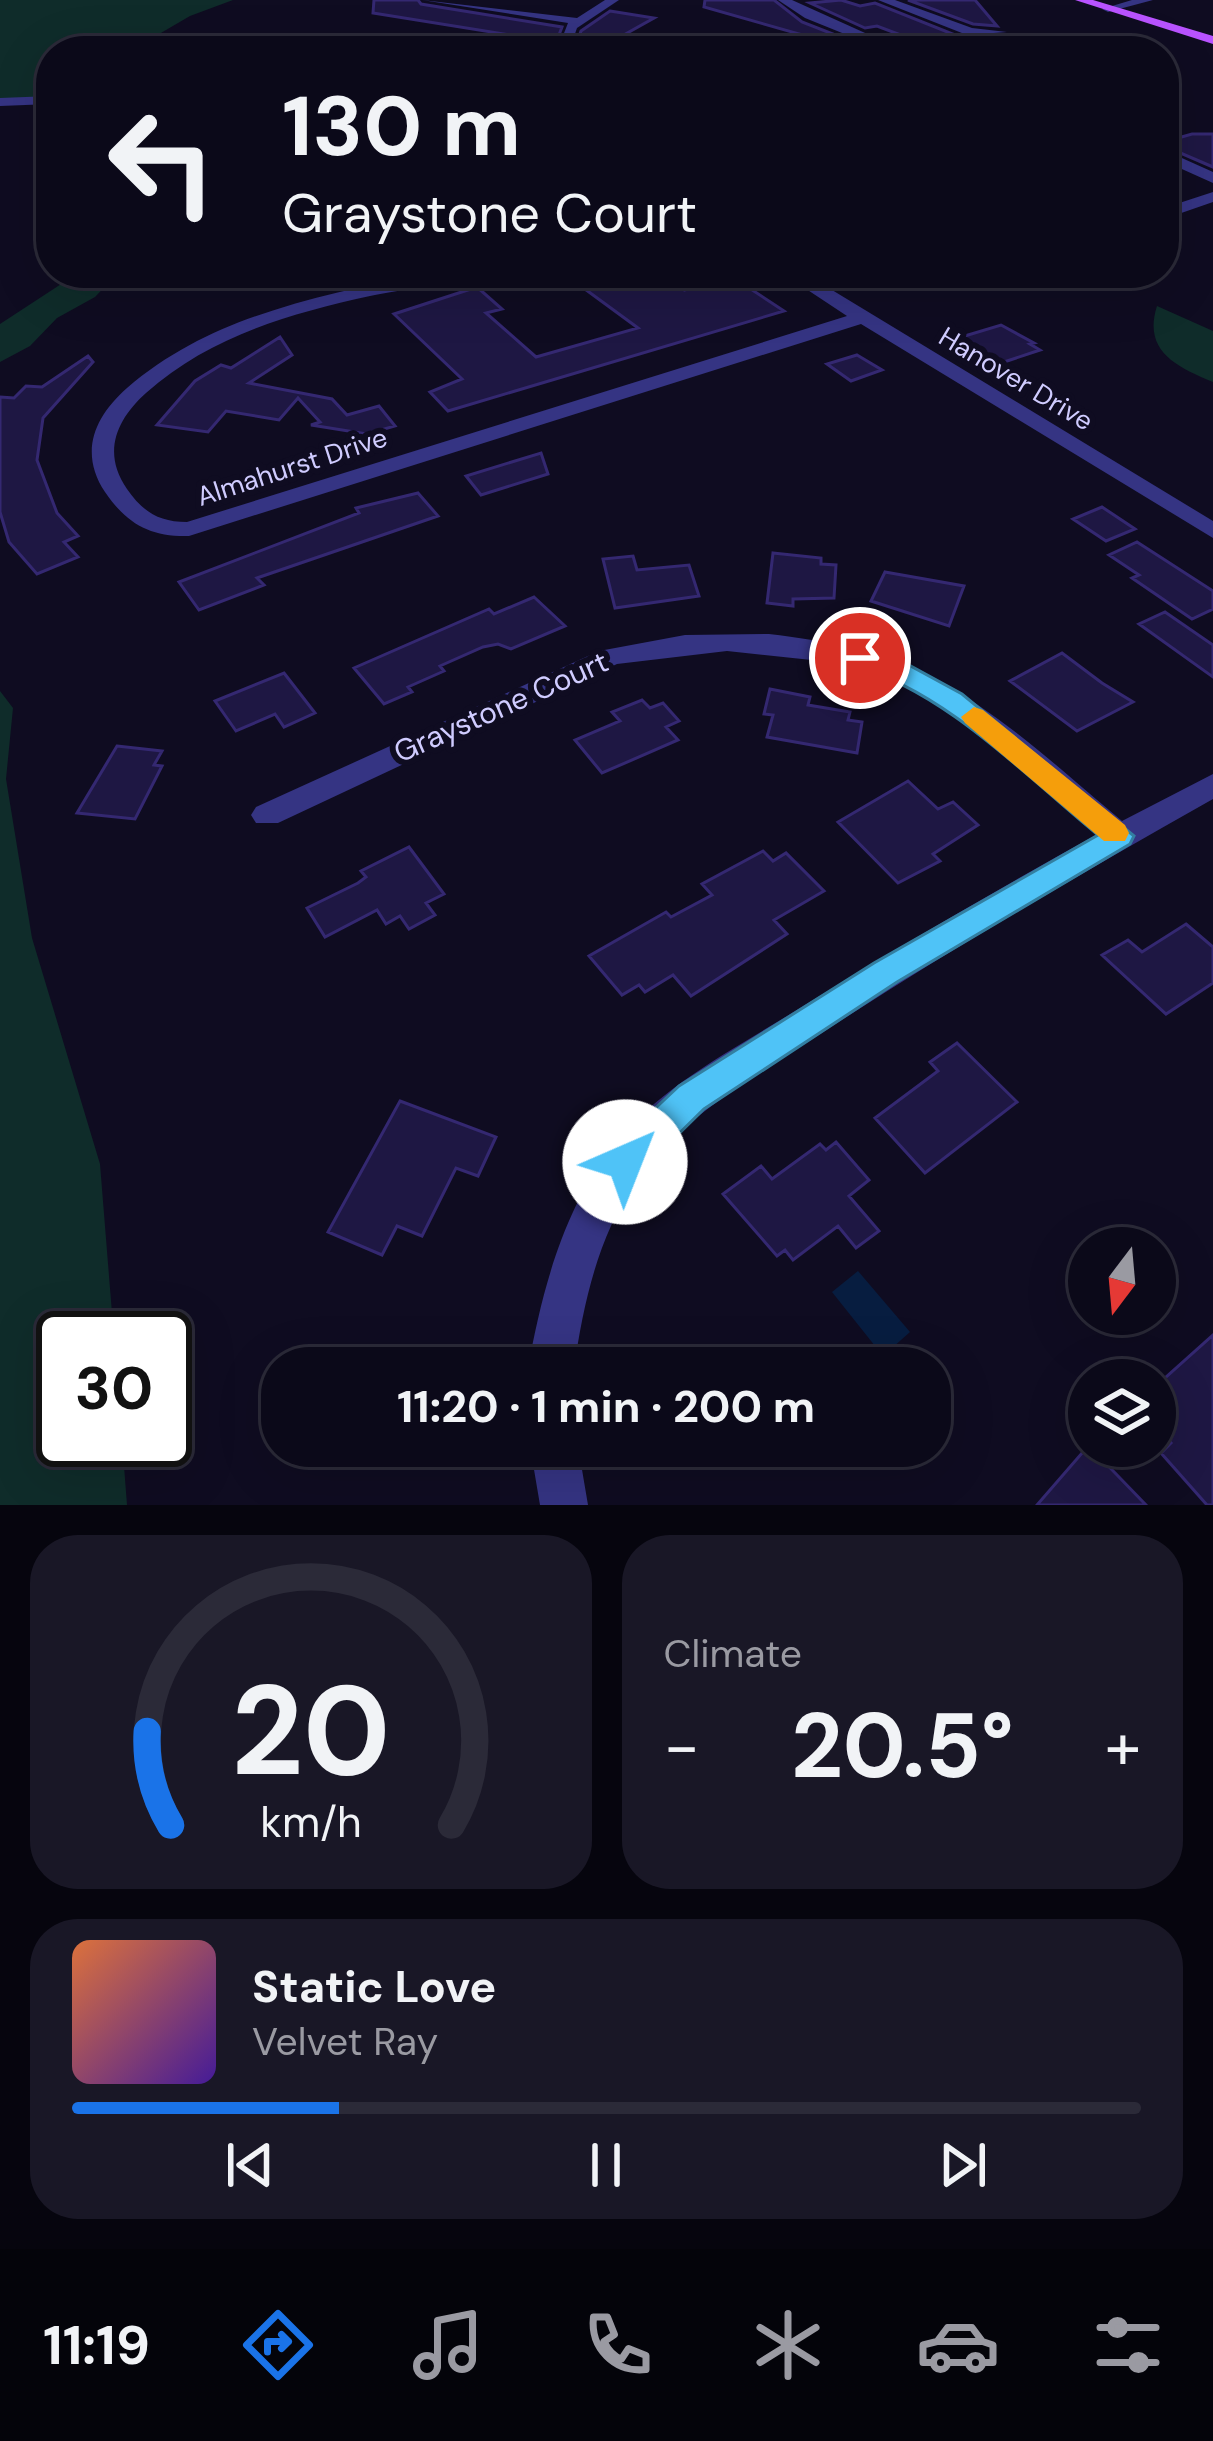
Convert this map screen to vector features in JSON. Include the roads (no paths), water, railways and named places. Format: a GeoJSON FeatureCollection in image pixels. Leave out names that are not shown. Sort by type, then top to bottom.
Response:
{"type":"FeatureCollection","features":[{"type":"Feature","properties":{"kind":"main road"},"geometry":{"type":"LineString","coordinates":[[1081,0],[1213,40]]}},
{"type":"Feature","properties":{"kind":"street"},"geometry":{"type":"LineString","coordinates":[[428,0],[577,21]]}},
{"type":"Feature","properties":{"kind":"street"},"geometry":{"type":"LineString","coordinates":[[566,36],[577,21],[613,0]]}},
{"type":"Feature","properties":{"kind":"street"},"geometry":{"type":"LineString","coordinates":[[784,0],[809,16],[861,36]]}},
{"type":"Feature","properties":{"kind":"street"},"geometry":{"type":"LineString","coordinates":[[884,0],[971,32],[1001,32]]}},
{"type":"Feature","properties":{"kind":"street"},"geometry":{"type":"LineString","coordinates":[[1108,9],[1148,0]]}},
{"type":"Feature","properties":{"kind":"street"},"geometry":{"type":"LineString","coordinates":[[0,102],[36,101]]}},
{"type":"Feature","properties":{"kind":"street"},"geometry":{"type":"LineString","coordinates":[[1179,161],[1213,178]]}},
{"type":"Feature","properties":{"kind":"street"},"geometry":{"type":"LineString","coordinates":[[1179,209],[1213,197]]}},
{"type":"Feature","properties":{"kind":"street","name":"Almahurst Drive"},"geometry":{"type":"LineString","coordinates":[[389,288],[242,325],[182,352],[138,387],[106,425],[99,449],[106,476],[138,520],[158,529],[189,530],[863,317]]}},
{"type":"Feature","properties":{"kind":"street","name":"Hanover Drive"},"geometry":{"type":"LineString","coordinates":[[816,288],[1213,531]]}},
{"type":"Feature","properties":{"kind":"street","name":"Graystone Court"},"geometry":{"type":"LineString","coordinates":[[267,815],[609,657],[649,646],[733,643],[860,658],[926,683],[985,724],[1119,836]]}},
{"type":"Feature","properties":{"kind":"street"},"geometry":{"type":"LineString","coordinates":[[554,1347],[577,1254],[625,1162],[692,1097],[885,972],[1213,784]]}},
{"type":"Feature","properties":{"kind":"street"},"geometry":{"type":"LineString","coordinates":[[558,1467],[564,1505]]}},
{"type":"Feature","properties":{"kind":"water"},"geometry":{"type":"Polygon","coordinates":[[[858,1271],[910,1332],[893,1347],[876,1347],[832,1292],[858,1271]]]}}]}
